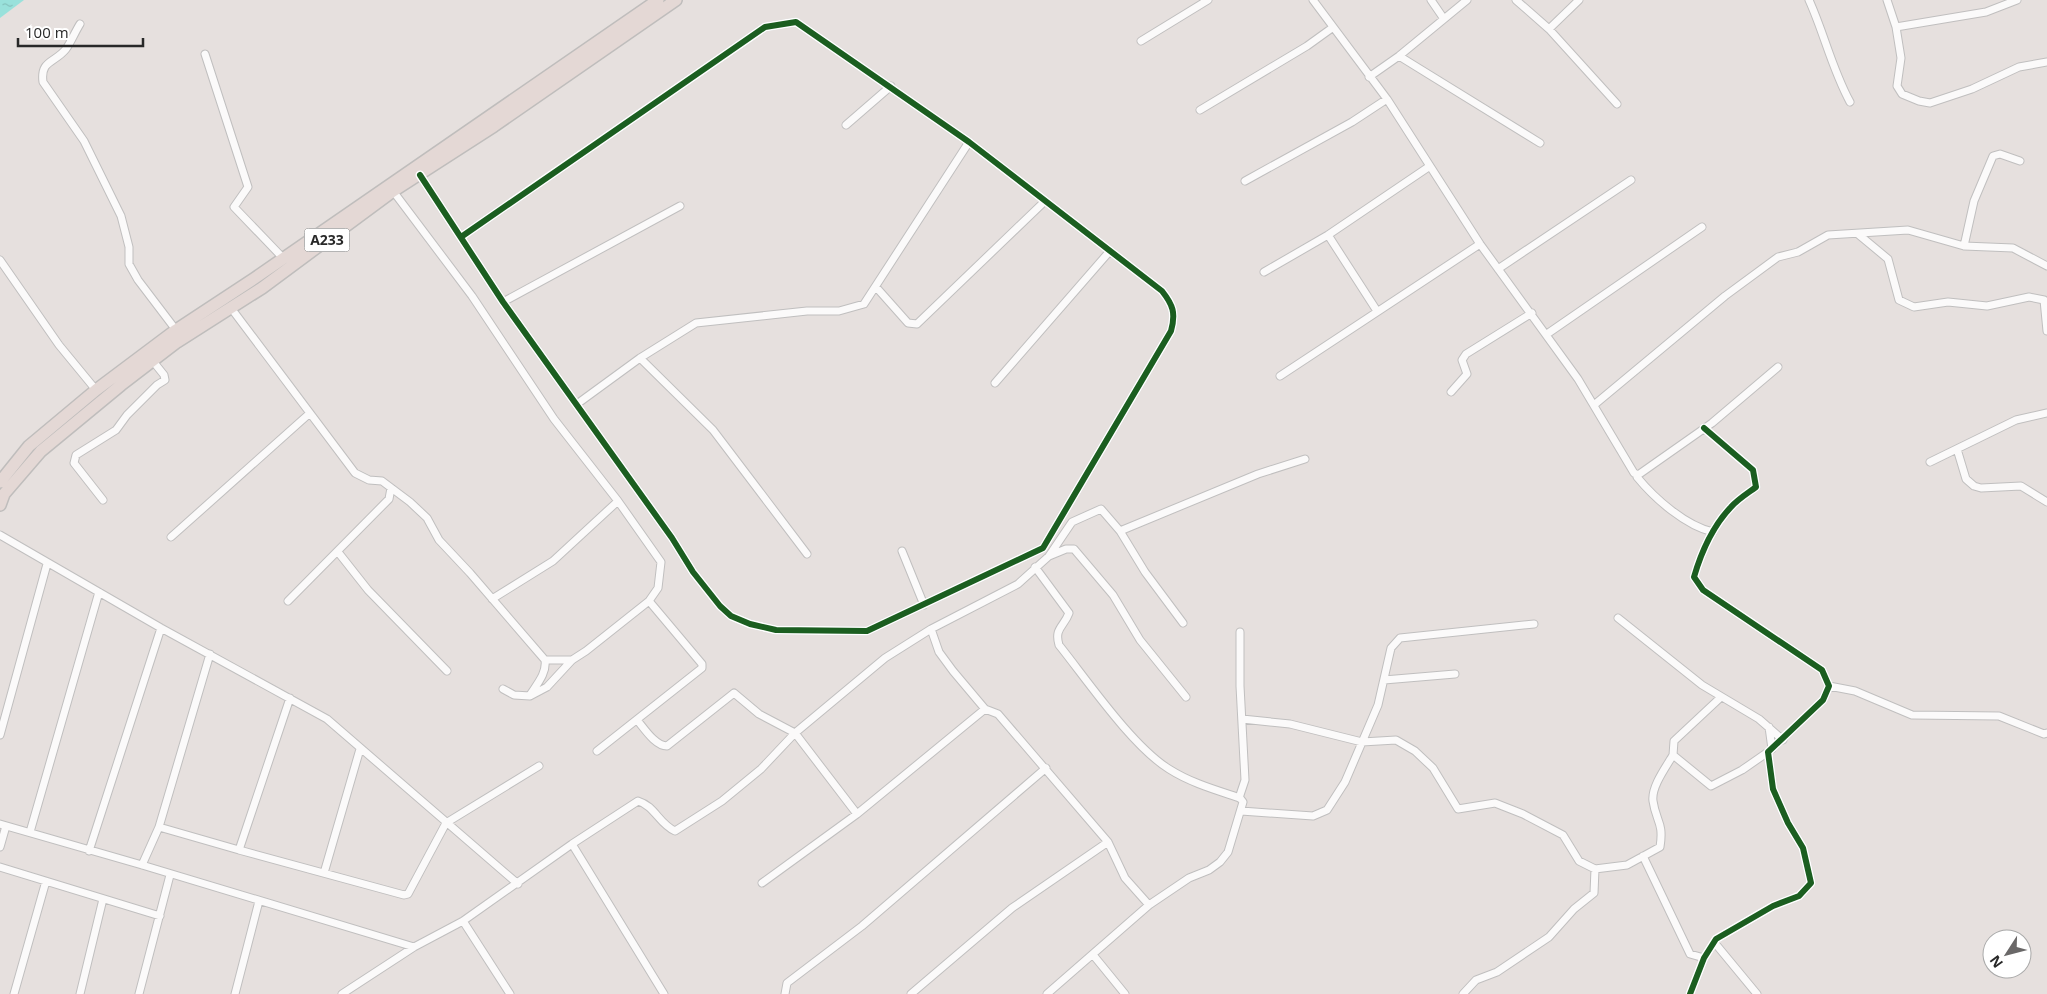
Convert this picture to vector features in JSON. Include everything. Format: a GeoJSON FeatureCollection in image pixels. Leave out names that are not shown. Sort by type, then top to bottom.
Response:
{"type":"FeatureCollection","features":[{"type":"Feature","properties":{"kind":"highway","name":"A233"},"geometry":{"type":"LineString","coordinates":[[0,482],[29,446],[96,390],[176,330],[255,278],[658,0]]}},
{"type":"Feature","properties":{"kind":"highway","name":"A233"},"geometry":{"type":"LineString","coordinates":[[0,505],[4,494],[41,452],[152,360],[262,288],[393,191],[420,175],[676,0]]}},
{"type":"Feature","properties":{"kind":"highway"},"geometry":{"type":"LineString","coordinates":[[255,278],[262,288]]}},
{"type":"Feature","properties":{"kind":"street"},"geometry":{"type":"LineString","coordinates":[[1141,41],[1208,0]]}},
{"type":"Feature","properties":{"kind":"street"},"geometry":{"type":"LineString","coordinates":[[1313,0],[1332,28],[1387,99],[1480,244],[1547,334],[1594,405],[1634,474],[1638,475],[1637,477],[1660,501],[1700,529],[1714,532]]}},
{"type":"Feature","properties":{"kind":"street"},"geometry":{"type":"LineString","coordinates":[[1431,0],[1444,19]]}},
{"type":"Feature","properties":{"kind":"street"},"geometry":{"type":"LineString","coordinates":[[1369,77],[1399,56],[1467,0]]}},
{"type":"Feature","properties":{"kind":"street"},"geometry":{"type":"LineString","coordinates":[[1516,0],[1549,30],[1617,104]]}},
{"type":"Feature","properties":{"kind":"street"},"geometry":{"type":"LineString","coordinates":[[1549,30],[1579,0]]}},
{"type":"Feature","properties":{"kind":"street"},"geometry":{"type":"LineString","coordinates":[[1809,0],[1821,26],[1838,81],[1850,102]]}},
{"type":"Feature","properties":{"kind":"street"},"geometry":{"type":"LineString","coordinates":[[1887,0],[1896,27],[1901,58],[1897,86],[1902,94],[1920,101],[1930,103],[1972,89],[2019,67],[2047,62]]}},
{"type":"Feature","properties":{"kind":"street"},"geometry":{"type":"LineString","coordinates":[[1896,27],[1986,12],[2017,0]]}},
{"type":"Feature","properties":{"kind":"street"},"geometry":{"type":"LineString","coordinates":[[420,175],[503,302],[672,538],[693,572],[720,606],[731,616],[750,624],[776,630],[867,631],[1043,548],[1171,331],[1174,311],[1162,291],[1044,202],[969,142],[891,86],[796,22],[765,27],[461,237]]}},
{"type":"Feature","properties":{"kind":"street"},"geometry":{"type":"LineString","coordinates":[[80,24],[65,50],[45,66],[41,72],[43,82],[84,141],[121,216],[129,247],[129,264],[138,280],[176,330]]}},
{"type":"Feature","properties":{"kind":"street"},"geometry":{"type":"LineString","coordinates":[[1200,110],[1307,46],[1332,28]]}},
{"type":"Feature","properties":{"kind":"street"},"geometry":{"type":"LineString","coordinates":[[205,54],[248,186],[234,207],[283,258]]}},
{"type":"Feature","properties":{"kind":"street"},"geometry":{"type":"LineString","coordinates":[[1399,56],[1540,143]]}},
{"type":"Feature","properties":{"kind":"street"},"geometry":{"type":"LineString","coordinates":[[846,125],[891,86]]}},
{"type":"Feature","properties":{"kind":"street"},"geometry":{"type":"LineString","coordinates":[[1245,181],[1352,122],[1387,99]]}},
{"type":"Feature","properties":{"kind":"street"},"geometry":{"type":"LineString","coordinates":[[577,404],[640,358],[696,323],[853,308],[864,304],[969,142]]}},
{"type":"Feature","properties":{"kind":"street"},"geometry":{"type":"LineString","coordinates":[[1964,246],[1974,201],[1993,156],[2000,154],[2020,161]]}},
{"type":"Feature","properties":{"kind":"street"},"geometry":{"type":"LineString","coordinates":[[1264,272],[1328,235],[1430,166]]}},
{"type":"Feature","properties":{"kind":"street"},"geometry":{"type":"LineString","coordinates":[[1498,269],[1631,180]]}},
{"type":"Feature","properties":{"kind":"street"},"geometry":{"type":"LineString","coordinates":[[393,191],[472,296],[514,356],[554,419],[618,501],[661,562],[658,588],[649,601],[572,660],[547,687],[530,696],[514,695],[503,689]]}},
{"type":"Feature","properties":{"kind":"street"},"geometry":{"type":"LineString","coordinates":[[876,287],[908,324],[917,324],[1044,202]]}},
{"type":"Feature","properties":{"kind":"street"},"geometry":{"type":"LineString","coordinates":[[503,302],[680,206]]}},
{"type":"Feature","properties":{"kind":"street"},"geometry":{"type":"LineString","coordinates":[[1547,334],[1702,227]]}},
{"type":"Feature","properties":{"kind":"street"},"geometry":{"type":"LineString","coordinates":[[1594,405],[1725,296],[1778,257],[1798,252],[1828,235],[1908,230],[1964,246],[2013,248],[2047,266]]}},
{"type":"Feature","properties":{"kind":"street"},"geometry":{"type":"LineString","coordinates":[[1858,234],[1888,259],[1899,300],[1906,304],[1914,307],[1948,302],[1987,306],[2029,297],[2044,300],[2047,331]]}},
{"type":"Feature","properties":{"kind":"street"},"geometry":{"type":"LineString","coordinates":[[1328,235],[1377,311]]}},
{"type":"Feature","properties":{"kind":"street"},"geometry":{"type":"LineString","coordinates":[[1280,376],[1480,244]]}},
{"type":"Feature","properties":{"kind":"street"},"geometry":{"type":"LineString","coordinates":[[995,383],[1109,252]]}},
{"type":"Feature","properties":{"kind":"street"},"geometry":{"type":"LineString","coordinates":[[0,260],[59,345],[96,390]]}},
{"type":"Feature","properties":{"kind":"street"},"geometry":{"type":"LineString","coordinates":[[231,308],[355,473],[369,480],[382,481],[426,518],[439,540],[545,660],[544,674],[530,696]]}},
{"type":"Feature","properties":{"kind":"street"},"geometry":{"type":"LineString","coordinates":[[1451,392],[1467,374],[1462,360],[1466,354],[1532,313]]}},
{"type":"Feature","properties":{"kind":"street"},"geometry":{"type":"LineString","coordinates":[[640,358],[713,430],[807,554]]}},
{"type":"Feature","properties":{"kind":"street"},"geometry":{"type":"LineString","coordinates":[[103,500],[74,463],[76,455],[116,430],[127,415],[156,385],[165,380],[164,375],[152,360]]}},
{"type":"Feature","properties":{"kind":"street"},"geometry":{"type":"LineString","coordinates":[[1638,475],[1704,428],[1778,367]]}},
{"type":"Feature","properties":{"kind":"street"},"geometry":{"type":"LineString","coordinates":[[171,537],[310,412]]}},
{"type":"Feature","properties":{"kind":"street"},"geometry":{"type":"LineString","coordinates":[[1930,462],[2016,420],[2046,412]]}},
{"type":"Feature","properties":{"kind":"street"},"geometry":{"type":"LineString","coordinates":[[1704,428],[1753,470],[1756,487],[1731,507],[1700,557],[1694,577],[1703,590],[1822,670],[1830,686]]}},
{"type":"Feature","properties":{"kind":"street"},"geometry":{"type":"LineString","coordinates":[[1957,450],[1966,480],[1974,486],[1981,488],[2021,486],[2047,502]]}},
{"type":"Feature","properties":{"kind":"street"},"geometry":{"type":"LineString","coordinates":[[1120,531],[1258,474],[1305,459]]}},
{"type":"Feature","properties":{"kind":"street"},"geometry":{"type":"LineString","coordinates":[[288,601],[389,499],[391,488]]}},
{"type":"Feature","properties":{"kind":"street"},"geometry":{"type":"LineString","coordinates":[[492,599],[553,561],[618,501]]}},
{"type":"Feature","properties":{"kind":"street"},"geometry":{"type":"LineString","coordinates":[[342,994],[414,948],[463,921],[518,884],[572,844],[638,801],[648,804],[667,828],[675,831],[722,801],[760,770],[795,733],[886,658],[930,629],[1018,584],[1034,567],[1048,556],[1072,522],[1096,511],[1101,510],[1120,531],[1144,572],[1183,623]]}},
{"type":"Feature","properties":{"kind":"street"},"geometry":{"type":"LineString","coordinates":[[0,533],[47,564],[327,719],[518,884]]}},
{"type":"Feature","properties":{"kind":"street"},"geometry":{"type":"LineString","coordinates":[[1048,556],[1066,549],[1074,549],[1113,595],[1140,640],[1186,697]]}},
{"type":"Feature","properties":{"kind":"street"},"geometry":{"type":"LineString","coordinates":[[902,551],[924,605]]}},
{"type":"Feature","properties":{"kind":"street"},"geometry":{"type":"LineString","coordinates":[[338,552],[368,590],[448,671]]}},
{"type":"Feature","properties":{"kind":"street"},"geometry":{"type":"LineString","coordinates":[[0,735],[47,564]]}},
{"type":"Feature","properties":{"kind":"street"},"geometry":{"type":"LineString","coordinates":[[1034,567],[1069,613],[1056,636],[1059,645],[1129,730],[1155,759],[1169,769],[1198,784],[1239,798],[1242,802],[1241,812],[1228,852],[1220,862],[1209,870],[1189,878],[1149,905],[1094,956],[1048,994]]}},
{"type":"Feature","properties":{"kind":"street"},"geometry":{"type":"LineString","coordinates":[[30,832],[99,592]]}},
{"type":"Feature","properties":{"kind":"street"},"geometry":{"type":"LineString","coordinates":[[597,751],[702,668],[702,664],[649,601]]}},
{"type":"Feature","properties":{"kind":"street"},"geometry":{"type":"LineString","coordinates":[[1618,618],[1648,644],[1678,664],[1720,698],[1769,727],[1783,740]]}},
{"type":"Feature","properties":{"kind":"street"},"geometry":{"type":"LineString","coordinates":[[1241,812],[1313,816],[1327,810],[1345,782],[1378,705],[1391,648],[1400,638],[1534,624]]}},
{"type":"Feature","properties":{"kind":"street"},"geometry":{"type":"LineString","coordinates":[[89,851],[161,628]]}},
{"type":"Feature","properties":{"kind":"street"},"geometry":{"type":"LineString","coordinates":[[930,629],[939,652],[985,709],[998,714],[1108,842],[1125,878],[1149,905]]}},
{"type":"Feature","properties":{"kind":"street"},"geometry":{"type":"LineString","coordinates":[[1239,798],[1245,780],[1240,632]]}},
{"type":"Feature","properties":{"kind":"street"},"geometry":{"type":"LineString","coordinates":[[142,865],[159,827],[210,654]]}},
{"type":"Feature","properties":{"kind":"street"},"geometry":{"type":"LineString","coordinates":[[545,660],[572,660]]}},
{"type":"Feature","properties":{"kind":"street"},"geometry":{"type":"LineString","coordinates":[[1384,680],[1455,674]]}},
{"type":"Feature","properties":{"kind":"street"},"geometry":{"type":"LineString","coordinates":[[1830,686],[1855,691],[1912,715],[1999,716],[2044,734],[2047,733]]}},
{"type":"Feature","properties":{"kind":"street"},"geometry":{"type":"LineString","coordinates":[[1674,755],[1710,786],[1742,770],[1770,751],[1823,700],[1830,686]]}},
{"type":"Feature","properties":{"kind":"street"},"geometry":{"type":"LineString","coordinates":[[637,720],[662,746],[667,746],[734,693],[759,714],[795,733],[857,814]]}},
{"type":"Feature","properties":{"kind":"street"},"geometry":{"type":"LineString","coordinates":[[239,850],[290,698]]}},
{"type":"Feature","properties":{"kind":"street"},"geometry":{"type":"LineString","coordinates":[[1242,720],[1290,724],[1362,742],[1396,740],[1415,751],[1432,768],[1458,809],[1495,803],[1523,814],[1563,834],[1579,861],[1595,869],[1627,865],[1660,847],[1663,830],[1652,800],[1664,770],[1674,755],[1674,741],[1720,698]]}},
{"type":"Feature","properties":{"kind":"street"},"geometry":{"type":"LineString","coordinates":[[762,882],[857,814],[985,709]]}},
{"type":"Feature","properties":{"kind":"street"},"geometry":{"type":"LineString","coordinates":[[1690,994],[1704,958],[1714,942],[1773,906],[1800,896],[1811,883],[1803,848],[1788,823],[1773,789],[1769,727]]}},
{"type":"Feature","properties":{"kind":"street"},"geometry":{"type":"LineString","coordinates":[[324,873],[360,749]]}},
{"type":"Feature","properties":{"kind":"street"},"geometry":{"type":"LineString","coordinates":[[159,827],[404,895],[408,894],[446,823],[539,766]]}},
{"type":"Feature","properties":{"kind":"street"},"geometry":{"type":"LineString","coordinates":[[785,994],[787,983],[862,926],[1046,768]]}},
{"type":"Feature","properties":{"kind":"street"},"geometry":{"type":"LineString","coordinates":[[0,847],[3,825],[142,865],[414,948]]}},
{"type":"Feature","properties":{"kind":"street"},"geometry":{"type":"LineString","coordinates":[[911,994],[1012,908],[1108,842]]}},
{"type":"Feature","properties":{"kind":"street"},"geometry":{"type":"LineString","coordinates":[[572,844],[664,994]]}},
{"type":"Feature","properties":{"kind":"street"},"geometry":{"type":"LineString","coordinates":[[1643,856],[1690,954],[1704,958]]}},
{"type":"Feature","properties":{"kind":"street"},"geometry":{"type":"LineString","coordinates":[[0,867],[160,916]]}},
{"type":"Feature","properties":{"kind":"street"},"geometry":{"type":"LineString","coordinates":[[1462,994],[1476,980],[1497,972],[1549,937],[1574,909],[1594,893],[1595,869]]}},
{"type":"Feature","properties":{"kind":"street"},"geometry":{"type":"LineString","coordinates":[[139,994],[170,875]]}},
{"type":"Feature","properties":{"kind":"street"},"geometry":{"type":"LineString","coordinates":[[14,994],[46,882]]}},
{"type":"Feature","properties":{"kind":"street"},"geometry":{"type":"LineString","coordinates":[[80,994],[103,899]]}},
{"type":"Feature","properties":{"kind":"street"},"geometry":{"type":"LineString","coordinates":[[235,994],[259,901]]}},
{"type":"Feature","properties":{"kind":"street"},"geometry":{"type":"LineString","coordinates":[[463,921],[510,994]]}},
{"type":"Feature","properties":{"kind":"street"},"geometry":{"type":"LineString","coordinates":[[1714,942],[1756,994]]}},
{"type":"Feature","properties":{"kind":"street"},"geometry":{"type":"LineString","coordinates":[[1094,956],[1125,994]]}},
{"type":"Feature","properties":{"kind":"street"},"geometry":{"type":"LineString","coordinates":[[356,986],[361,994]]}},
{"type":"Feature","properties":{"kind":"water"},"geometry":{"type":"Polygon","coordinates":[[[0,0],[24,0],[0,18],[0,0]]]}},
{"type":"Feature","properties":{"kind":"cycle path"},"geometry":{"type":"LineString","coordinates":[[420,175],[503,302],[672,538],[693,572],[720,606],[731,616],[750,624],[776,630],[867,631],[1043,548],[1171,331],[1173,319],[1171,305],[1162,291],[969,142],[796,22],[765,27],[461,237]]}},
{"type":"Feature","properties":{"kind":"cycle path"},"geometry":{"type":"LineString","coordinates":[[1690,994],[1704,958],[1716,939],[1773,906],[1799,896],[1811,883],[1803,848],[1788,823],[1773,789],[1768,752],[1823,700],[1829,686],[1822,670],[1703,590],[1694,577],[1713,531],[1734,504],[1756,487],[1753,470],[1704,428]]}}]}
